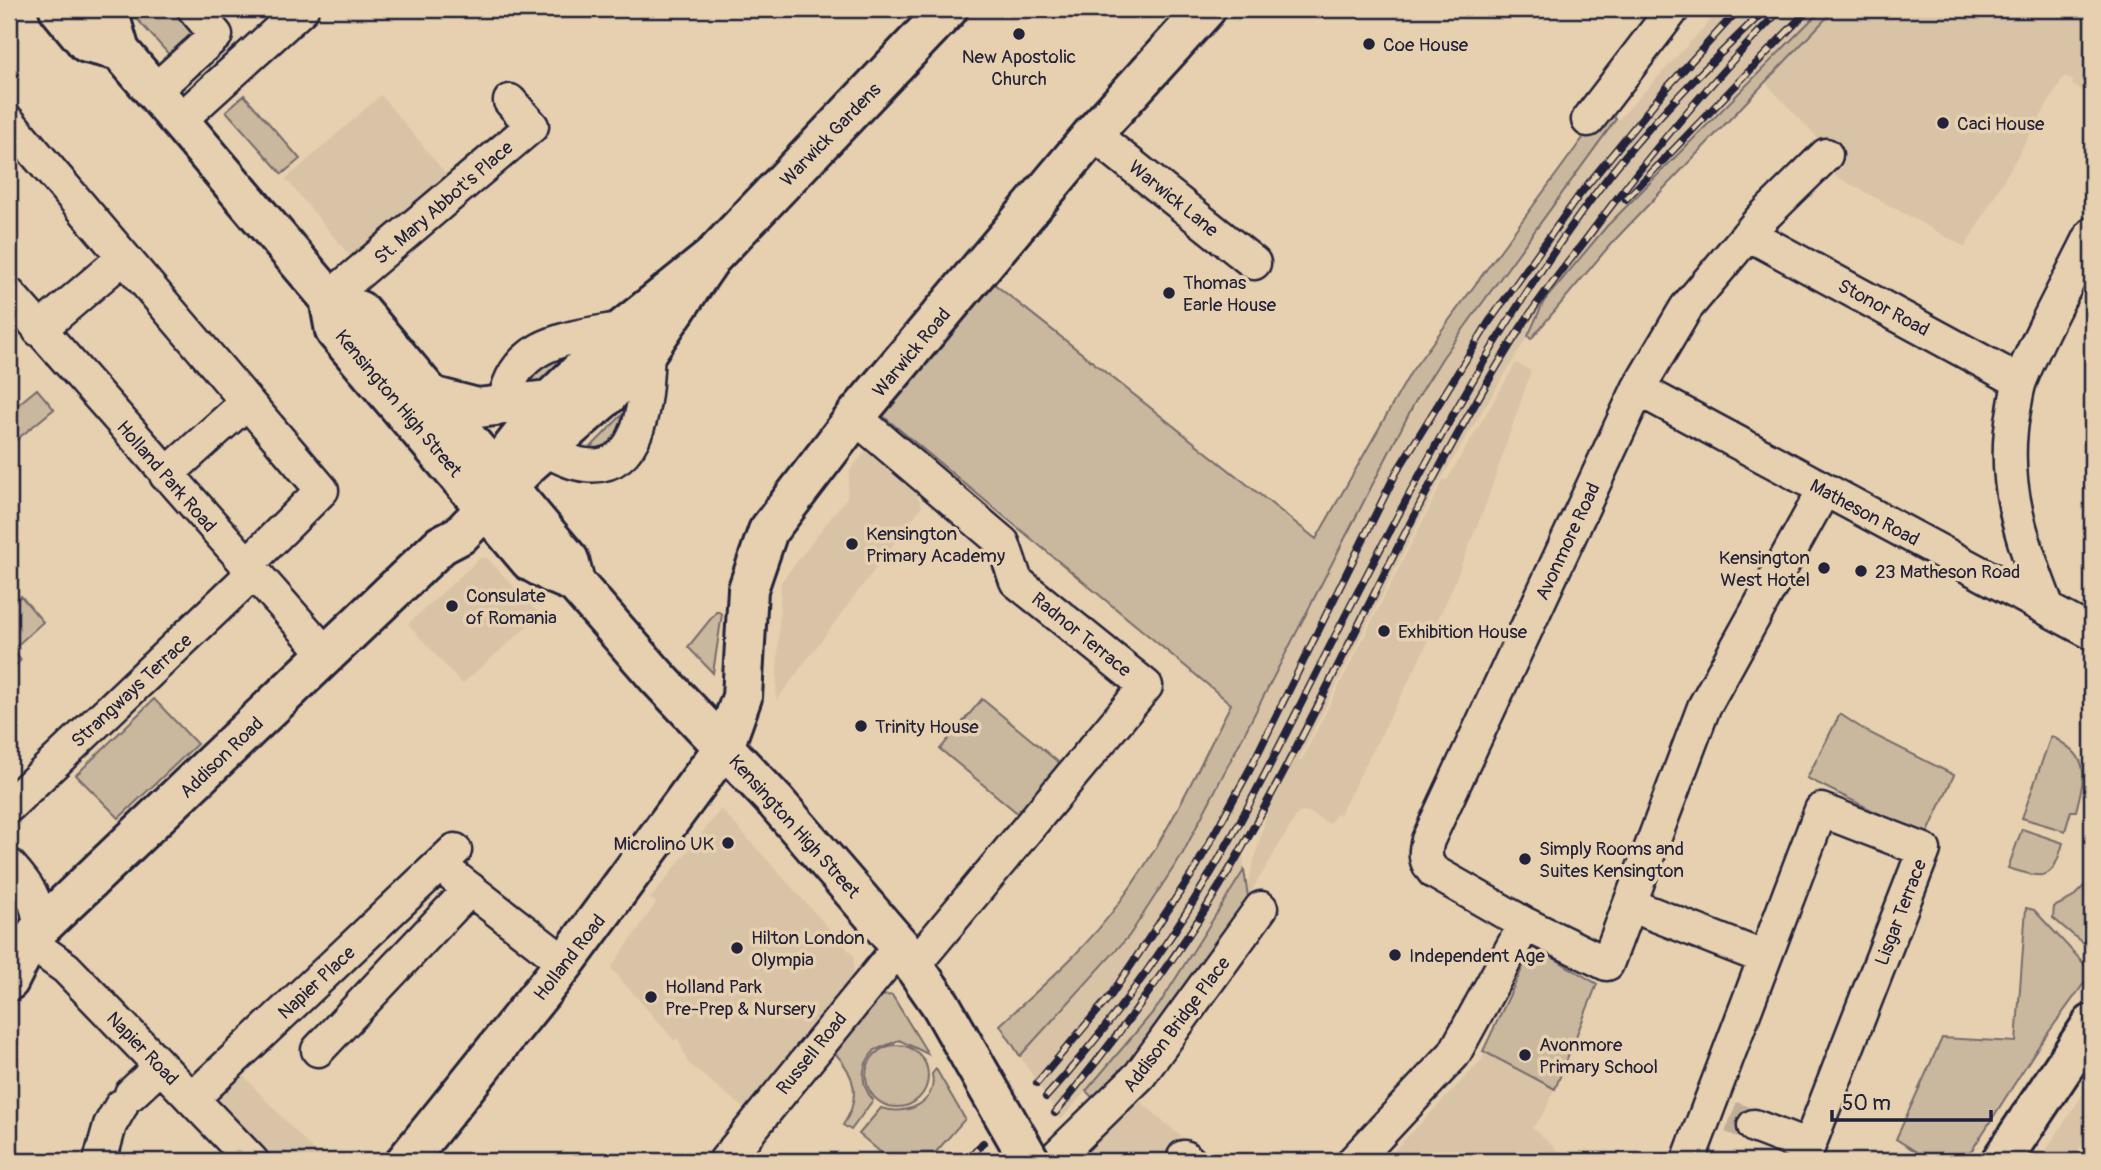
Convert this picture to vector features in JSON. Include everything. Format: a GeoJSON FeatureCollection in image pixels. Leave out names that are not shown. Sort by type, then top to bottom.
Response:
{"type":"FeatureCollection","features":[{"type":"Feature","properties":{"kind":"main road"},"geometry":{"type":"LineString","coordinates":[[59,9],[87,43],[120,51]]}},
{"type":"Feature","properties":{"kind":"main road","name":"Kensington High Street"},"geometry":{"type":"LineString","coordinates":[[103,9],[110,17],[120,51],[329,298],[360,312],[431,396],[491,490],[530,561],[575,583],[908,955],[1030,1161]]}},
{"type":"Feature","properties":{"kind":"main road","name":"Warwick Gardens"},"geometry":{"type":"LineString","coordinates":[[491,490],[586,416],[636,339],[948,9]]}},
{"type":"Feature","properties":{"kind":"main road","name":"Warwick Road"},"geometry":{"type":"LineString","coordinates":[[724,747],[742,697],[748,589],[765,536],[855,418],[1093,134],[1206,9]]}},
{"type":"Feature","properties":{"kind":"main road","name":"Kensington High Street"},"geometry":{"type":"LineString","coordinates":[[329,298],[335,331],[491,490]]}},
{"type":"Feature","properties":{"kind":"main road","name":"Warwick Gardens"},"geometry":{"type":"LineString","coordinates":[[491,490],[550,400],[636,339]]}},
{"type":"Feature","properties":{"kind":"main road"},"geometry":{"type":"LineString","coordinates":[[431,396],[463,406],[504,407],[550,400]]}},
{"type":"Feature","properties":{"kind":"main road","name":"Addison Road"},"geometry":{"type":"LineString","coordinates":[[25,953],[327,655],[446,541],[460,535],[491,490]]}},
{"type":"Feature","properties":{"kind":"main road","name":"Holland Road"},"geometry":{"type":"LineString","coordinates":[[406,1161],[565,963],[724,747]]}},
{"type":"Feature","properties":{"kind":"main road"},"geometry":{"type":"LineString","coordinates":[[2001,1161],[2092,1024]]}},
{"type":"Feature","properties":{"kind":"street"},"geometry":{"type":"LineString","coordinates":[[154,91],[216,35],[194,9]]}},
{"type":"Feature","properties":{"kind":"street"},"geometry":{"type":"LineString","coordinates":[[180,120],[302,9]]}},
{"type":"Feature","properties":{"kind":"street"},"geometry":{"type":"LineString","coordinates":[[1588,120],[1673,9]]}},
{"type":"Feature","properties":{"kind":"street","name":"St. Mary Abbot's Place"},"geometry":{"type":"LineString","coordinates":[[329,298],[532,126],[510,101]]}},
{"type":"Feature","properties":{"kind":"street"},"geometry":{"type":"LineString","coordinates":[[9,122],[246,403],[166,475]]}},
{"type":"Feature","properties":{"kind":"street","name":"Warwick Lane"},"geometry":{"type":"LineString","coordinates":[[1093,134],[1254,263]]}},
{"type":"Feature","properties":{"kind":"street","name":"Avonmore Road"},"geometry":{"type":"LineString","coordinates":[[1630,905],[1607,964],[1525,924],[1434,872],[1427,863],[1424,851],[1638,389],[1686,308],[1748,234],[1826,155]]}},
{"type":"Feature","properties":{"kind":"street","name":"Stonor Road"},"geometry":{"type":"LineString","coordinates":[[1748,234],[2019,381]]}},
{"type":"Feature","properties":{"kind":"street"},"geometry":{"type":"LineString","coordinates":[[2048,608],[2020,531],[2009,481],[2010,435],[2019,381],[2092,234]]}},
{"type":"Feature","properties":{"kind":"street"},"geometry":{"type":"LineString","coordinates":[[40,330],[123,258]]}},
{"type":"Feature","properties":{"kind":"street","name":"Holland Park Road"},"geometry":{"type":"LineString","coordinates":[[9,294],[249,570],[327,655]]}},
{"type":"Feature","properties":{"kind":"street"},"geometry":{"type":"LineString","coordinates":[[504,407],[512,378],[534,352],[565,339],[636,339]]}},
{"type":"Feature","properties":{"kind":"street","name":"Warwick Gardens"},"geometry":{"type":"LineString","coordinates":[[545,450],[587,466],[612,460],[624,451],[643,413],[636,339]]}},
{"type":"Feature","properties":{"kind":"street","name":"Matheson Road"},"geometry":{"type":"LineString","coordinates":[[1638,389],[2092,633]]}},
{"type":"Feature","properties":{"kind":"street","name":"Strangways Terrace"},"geometry":{"type":"LineString","coordinates":[[9,806],[249,570],[322,490],[246,403]]}},
{"type":"Feature","properties":{"kind":"street","name":"Radnor Terrace"},"geometry":{"type":"LineString","coordinates":[[855,418],[1003,543],[1016,581],[1146,687],[908,955]]}},
{"type":"Feature","properties":{"kind":"street"},"geometry":{"type":"LineString","coordinates":[[1765,958],[1630,905],[1704,707],[1824,490]]}},
{"type":"Feature","properties":{"kind":"street","name":"Lisgar Terrace"},"geometry":{"type":"LineString","coordinates":[[1688,1161],[1731,1117],[1765,958],[1821,810],[1924,850],[1805,1154],[1731,1117]]}},
{"type":"Feature","properties":{"kind":"street","name":"Napier Place"},"geometry":{"type":"LineString","coordinates":[[192,1100],[447,857],[470,889],[565,963]]}},
{"type":"Feature","properties":{"kind":"street"},"geometry":{"type":"LineString","coordinates":[[9,865],[27,885],[39,908],[25,953]]}},
{"type":"Feature","properties":{"kind":"street"},"geometry":{"type":"LineString","coordinates":[[318,1049],[470,889]]}},
{"type":"Feature","properties":{"kind":"street","name":"Addison Bridge Place"},"geometry":{"type":"LineString","coordinates":[[1052,1161],[1140,1075],[1261,908]]}},
{"type":"Feature","properties":{"kind":"street"},"geometry":{"type":"LineString","coordinates":[[1354,1161],[1454,1054],[1525,924]]}},
{"type":"Feature","properties":{"kind":"street","name":"Napier Road"},"geometry":{"type":"LineString","coordinates":[[25,953],[42,951],[66,968],[252,1161]]}},
{"type":"Feature","properties":{"kind":"street","name":"Russell Road"},"geometry":{"type":"LineString","coordinates":[[725,1161],[908,955]]}},
{"type":"Feature","properties":{"kind":"street"},"geometry":{"type":"LineString","coordinates":[[100,1161],[110,1125],[126,1100],[159,1067]]}},
{"type":"Feature","properties":{"kind":"shaded area"},"geometry":{"type":"Polygon","coordinates":[[[128,9],[179,9],[199,33],[173,59],[128,9]]]}},
{"type":"Feature","properties":{"kind":"shaded area"},"geometry":{"type":"Polygon","coordinates":[[[1721,9],[1822,9],[1607,226],[1544,301],[1528,336],[1441,479],[1298,761],[1301,761],[1444,479],[1447,480],[1516,363],[1531,371],[1487,501],[1451,591],[1418,663],[1340,814],[1337,813],[1329,824],[1309,812],[1298,813],[1248,897],[1245,894],[1268,809],[1243,855],[1244,870],[1159,1005],[1061,1120],[1020,1056],[1129,936],[1221,783],[1378,472],[1443,357],[1616,119],[1619,119],[1721,9]]]}},
{"type":"Feature","properties":{"kind":"shaded area"},"geometry":{"type":"Polygon","coordinates":[[[1822,9],[1835,9],[1610,245],[1531,339],[1528,336],[1544,301],[1607,226],[1822,9]]]}},
{"type":"Feature","properties":{"kind":"shaded area"},"geometry":{"type":"Polygon","coordinates":[[[1833,9],[2092,9],[2092,95],[2072,85],[2074,81],[2064,76],[1965,247],[1834,175],[1843,165],[1764,81],[1833,9]]]}},
{"type":"Feature","properties":{"kind":"shaded area"},"geometry":{"type":"Polygon","coordinates":[[[244,95],[300,159],[282,174],[226,111],[244,95]]]}},
{"type":"Feature","properties":{"kind":"shaded area"},"geometry":{"type":"Polygon","coordinates":[[[381,95],[451,180],[354,261],[286,179],[381,95]]]}},
{"type":"Feature","properties":{"kind":"shaded area"},"geometry":{"type":"Polygon","coordinates":[[[1605,108],[1616,119],[1443,357],[1415,402],[1183,853],[1129,936],[1020,1056],[1000,1025],[1078,952],[1136,880],[1192,781],[1231,704],[883,416],[993,283],[1316,539],[1411,372],[1605,108]]]}},
{"type":"Feature","properties":{"kind":"shaded area"},"geometry":{"type":"Polygon","coordinates":[[[565,352],[568,356],[535,396],[524,382],[552,354],[565,352]]]}},
{"type":"Feature","properties":{"kind":"shaded area"},"geometry":{"type":"Polygon","coordinates":[[[37,389],[54,409],[9,446],[9,412],[37,389]]]}},
{"type":"Feature","properties":{"kind":"shaded area"},"geometry":{"type":"Polygon","coordinates":[[[622,415],[631,417],[600,462],[587,451],[622,415]]]}},
{"type":"Feature","properties":{"kind":"shaded area","name":"Kensington Primary Academy"},"geometry":{"type":"Polygon","coordinates":[[[866,451],[916,493],[922,506],[776,701],[781,582],[847,497],[850,470],[866,451]]]}},
{"type":"Feature","properties":{"kind":"shaded area"},"geometry":{"type":"Polygon","coordinates":[[[480,558],[487,558],[540,615],[462,684],[408,624],[480,558]]]}},
{"type":"Feature","properties":{"kind":"shaded area"},"geometry":{"type":"Polygon","coordinates":[[[21,596],[43,622],[12,650],[21,660],[9,672],[9,606],[21,596]]]}},
{"type":"Feature","properties":{"kind":"shaded area"},"geometry":{"type":"Polygon","coordinates":[[[717,611],[722,614],[713,673],[688,647],[717,611]]]}},
{"type":"Feature","properties":{"kind":"shaded area"},"geometry":{"type":"Polygon","coordinates":[[[154,699],[197,744],[119,818],[76,775],[154,699]]]}},
{"type":"Feature","properties":{"kind":"shaded area"},"geometry":{"type":"Polygon","coordinates":[[[982,699],[1063,766],[1021,816],[940,749],[982,699]]]}},
{"type":"Feature","properties":{"kind":"shaded area"},"geometry":{"type":"Polygon","coordinates":[[[1840,714],[1866,731],[1954,775],[1926,837],[1807,778],[1840,714]]]}},
{"type":"Feature","properties":{"kind":"shaded area"},"geometry":{"type":"Polygon","coordinates":[[[2051,736],[2073,751],[2082,767],[2082,786],[2076,811],[2071,811],[2065,831],[2022,818],[2051,736]]]}},
{"type":"Feature","properties":{"kind":"shaded area","name":"Hilton London Olympia"},"geometry":{"type":"Polygon","coordinates":[[[721,809],[854,956],[853,979],[745,1109],[688,1063],[678,1038],[674,1040],[611,968],[656,903],[650,899],[721,809]]]}},
{"type":"Feature","properties":{"kind":"shaded area"},"geometry":{"type":"Polygon","coordinates":[[[2022,829],[2063,843],[2051,871],[2039,875],[2008,868],[2022,829]]]}},
{"type":"Feature","properties":{"kind":"shaded area"},"geometry":{"type":"Polygon","coordinates":[[[1244,870],[1248,897],[1152,1041],[1094,1099],[1086,1091],[1159,1005],[1244,870]]]}},
{"type":"Feature","properties":{"kind":"shaded area"},"geometry":{"type":"Polygon","coordinates":[[[2085,885],[2092,889],[2085,945],[2053,918],[2054,907],[2072,898],[2085,885]]]}},
{"type":"Feature","properties":{"kind":"shaded area"},"geometry":{"type":"Polygon","coordinates":[[[2026,908],[2034,910],[2092,972],[2038,1047],[1965,1161],[1931,1161],[1896,1139],[1942,1038],[2016,1042],[2026,908]]]}},
{"type":"Feature","properties":{"kind":"shaded area","name":"Avonmore Primary School"},"geometry":{"type":"Polygon","coordinates":[[[1533,946],[1597,984],[1545,1112],[1532,1128],[1570,1161],[1384,1161],[1481,1061],[1533,946]]]}},
{"type":"Feature","properties":{"kind":"shaded area"},"geometry":{"type":"Polygon","coordinates":[[[1533,946],[1597,984],[1555,1089],[1483,1051],[1533,946]]]}},
{"type":"Feature","properties":{"kind":"shaded area"},"geometry":{"type":"Polygon","coordinates":[[[892,995],[928,1054],[899,1040],[875,1050],[863,1075],[873,1100],[851,1130],[843,1125],[852,1105],[854,1087],[847,1069],[834,1052],[878,996],[892,995]]]}},
{"type":"Feature","properties":{"kind":"shaded area"},"geometry":{"type":"Polygon","coordinates":[[[897,1045],[919,1054],[928,1076],[919,1098],[897,1107],[875,1098],[866,1076],[875,1054],[897,1045]]]}},
{"type":"Feature","properties":{"kind":"shaded area"},"geometry":{"type":"Polygon","coordinates":[[[235,1067],[313,1150],[327,1161],[276,1161],[211,1092],[235,1067]]]}},
{"type":"Feature","properties":{"kind":"shaded area"},"geometry":{"type":"Polygon","coordinates":[[[936,1069],[965,1119],[928,1161],[891,1161],[859,1134],[881,1108],[909,1109],[925,1100],[930,1093],[932,1074],[936,1069]]]}},
{"type":"Feature","properties":{"kind":"shaded area"},"geometry":{"type":"Polygon","coordinates":[[[2092,1080],[2092,1129],[2089,1134],[2073,1158],[2068,1155],[2063,1161],[2039,1161],[2092,1080]]]}},
{"type":"Feature","properties":{"kind":"shaded area"},"geometry":{"type":"Polygon","coordinates":[[[1140,1101],[1192,1146],[1168,1161],[1076,1161],[1140,1101]]]}},
{"type":"Feature","properties":{"kind":"tunnel"},"geometry":{"type":"LineString","coordinates":[[1731,1117],[1754,1126]]}},
{"type":"Feature","properties":{"kind":"railway"},"geometry":{"type":"LineString","coordinates":[[1037,1083],[1111,995],[1194,871],[1250,769],[1396,473],[1489,322],[1580,194],[1664,91],[1739,9]]}},
{"type":"Feature","properties":{"kind":"railway"},"geometry":{"type":"LineString","coordinates":[[1046,1097],[1099,1035],[1149,968],[1216,864],[1449,422],[1545,265],[1579,215],[1633,146],[1688,86],[1766,9]]}},
{"type":"Feature","properties":{"kind":"railway"},"geometry":{"type":"LineString","coordinates":[[1055,1113],[1156,982],[1225,877],[1281,777],[1447,454],[1528,317],[1656,149],[1781,9]]}},
{"type":"Feature","properties":{"kind":"railway"},"geometry":{"type":"LineString","coordinates":[[1626,199],[1809,9]]}},
{"type":"Feature","properties":{"kind":"railway"},"geometry":{"type":"LineString","coordinates":[[967,1161],[983,1143]]}},
{"type":"Feature","properties":{"kind":"railway"},"geometry":{"type":"LineString","coordinates":[[988,1161],[991,1157]]}},
{"type":"Feature","properties":{"kind":"place","name":"New Apostolic Church"},"geometry":{"type":"Point","coordinates":[1019,34]}},
{"type":"Feature","properties":{"kind":"place","name":"Coe House"},"geometry":{"type":"Point","coordinates":[1369,44]}},
{"type":"Feature","properties":{"kind":"place","name":"Caci House"},"geometry":{"type":"Point","coordinates":[1943,123]}},
{"type":"Feature","properties":{"kind":"place","name":"Thomas Earle House"},"geometry":{"type":"Point","coordinates":[1169,293]}},
{"type":"Feature","properties":{"kind":"place","name":"Kensington Primary Academy"},"geometry":{"type":"Point","coordinates":[852,544]}},
{"type":"Feature","properties":{"kind":"place","name":"Kensington West Hotel"},"geometry":{"type":"Point","coordinates":[1824,568]}},
{"type":"Feature","properties":{"kind":"place","name":"23 Matheson Road"},"geometry":{"type":"Point","coordinates":[1861,571]}},
{"type":"Feature","properties":{"kind":"place","name":"Consulate of Romania"},"geometry":{"type":"Point","coordinates":[452,606]}},
{"type":"Feature","properties":{"kind":"place","name":"Exhibition House"},"geometry":{"type":"Point","coordinates":[1384,631]}},
{"type":"Feature","properties":{"kind":"place","name":"Trinity House"},"geometry":{"type":"Point","coordinates":[861,726]}},
{"type":"Feature","properties":{"kind":"place","name":"Microlino UK"},"geometry":{"type":"Point","coordinates":[728,843]}},
{"type":"Feature","properties":{"kind":"place","name":"Simply Rooms and Suites Kensington"},"geometry":{"type":"Point","coordinates":[1525,859]}},
{"type":"Feature","properties":{"kind":"place","name":"Hilton London Olympia"},"geometry":{"type":"Point","coordinates":[737,948]}},
{"type":"Feature","properties":{"kind":"place","name":"Independent Age"},"geometry":{"type":"Point","coordinates":[1395,955]}},
{"type":"Feature","properties":{"kind":"place","name":"Holland Park Pre-Prep & Nursery"},"geometry":{"type":"Point","coordinates":[651,997]}},
{"type":"Feature","properties":{"kind":"place","name":"Avonmore Primary School"},"geometry":{"type":"Point","coordinates":[1525,1055]}}]}
